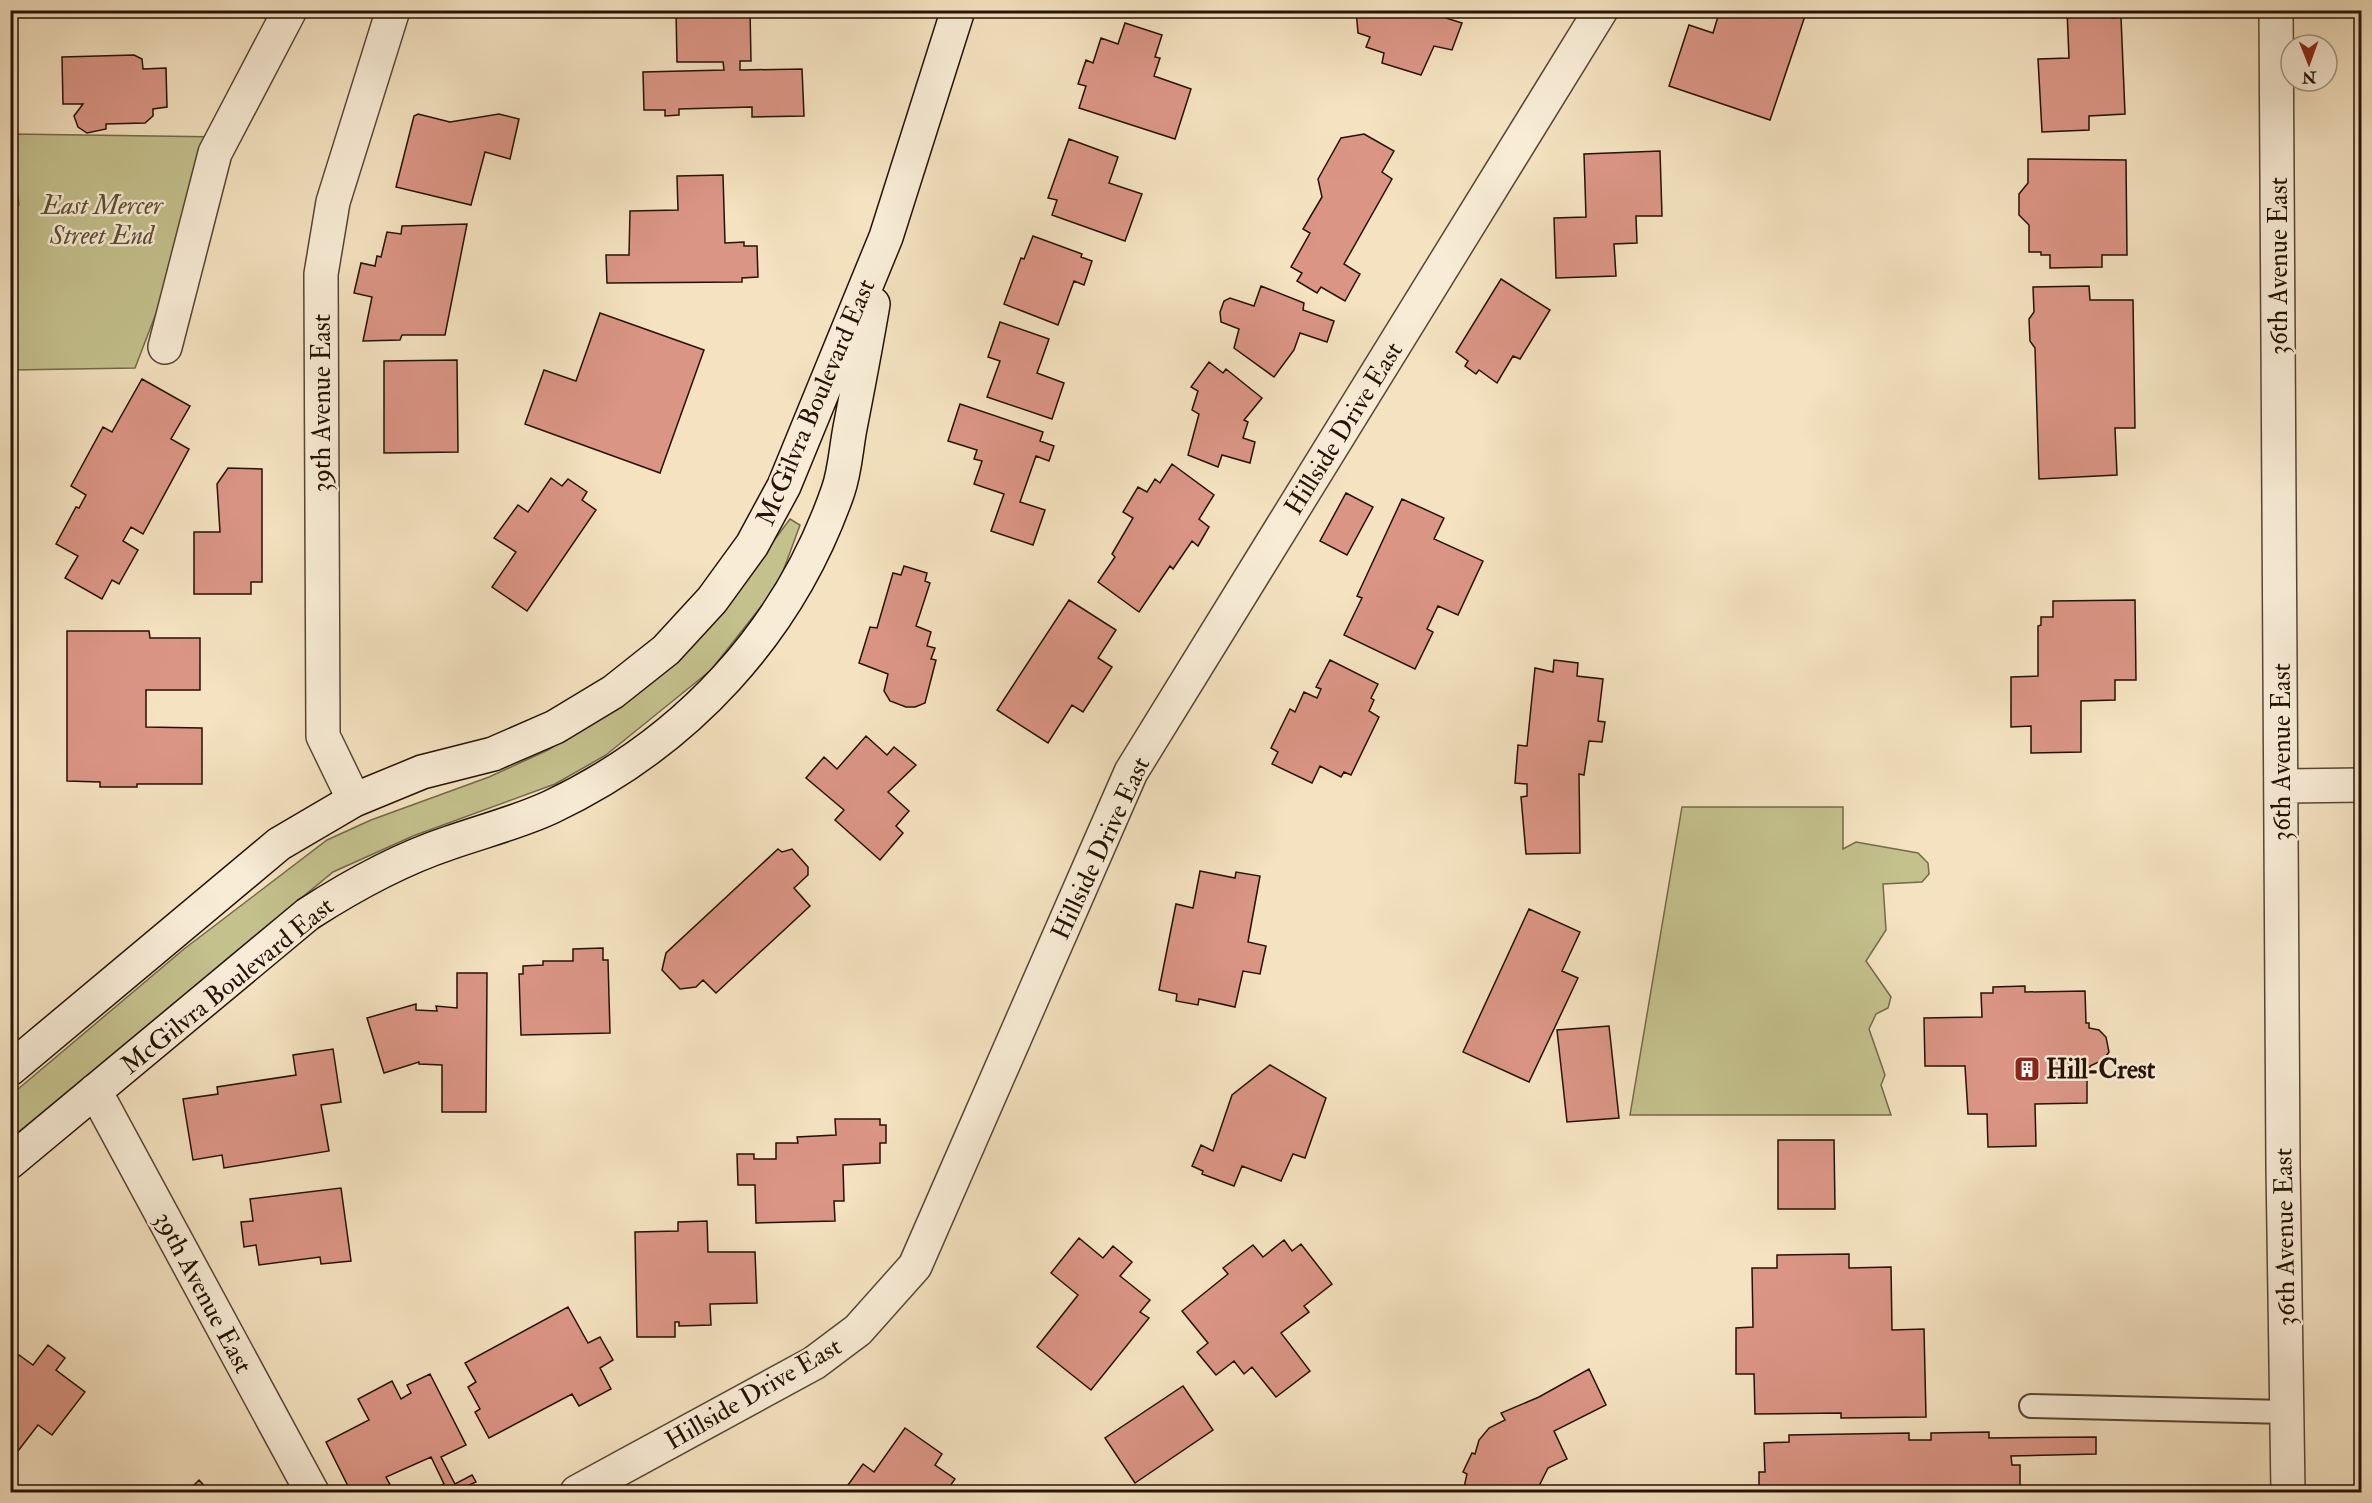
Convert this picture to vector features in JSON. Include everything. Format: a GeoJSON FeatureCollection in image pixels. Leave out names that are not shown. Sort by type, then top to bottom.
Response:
{"type":"FeatureCollection","features":[{"type":"Feature","properties":{"kind":"street"},"geometry":{"type":"LineString","coordinates":[[165,347],[215,153],[290,10]]}},
{"type":"Feature","properties":{"kind":"street","name":"39th Avenue East"},"geometry":{"type":"LineString","coordinates":[[354,800],[323,736],[321,274],[333,202],[393,10]]}},
{"type":"Feature","properties":{"kind":"street","name":"McGilvra Boulevard East"},"geometry":{"type":"LineString","coordinates":[[10,1070],[279,844],[354,800],[422,772],[493,754],[555,727],[613,692],[666,650],[712,600],[752,545],[784,486],[886,237],[958,10]]}},
{"type":"Feature","properties":{"kind":"street","name":"Hillside Drive East"},"geometry":{"type":"LineString","coordinates":[[577,1492],[814,1363],[858,1330],[915,1266],[1131,772],[1601,10]]}},
{"type":"Feature","properties":{"kind":"street","name":"36th Avenue East"},"geometry":{"type":"LineString","coordinates":[[2276,10],[2288,1492]]}},
{"type":"Feature","properties":{"kind":"street","name":"McGilvra Boulevard East"},"geometry":{"type":"LineString","coordinates":[[10,1162],[308,914],[352,886],[399,862],[550,808],[599,782],[646,753],[689,718],[728,678],[763,636],[794,589],[819,540],[839,488],[886,237]]}},
{"type":"Feature","properties":{"kind":"street"},"geometry":{"type":"LineString","coordinates":[[2282,786],[2361,785]]}},
{"type":"Feature","properties":{"kind":"street","name":"39th Avenue East"},"geometry":{"type":"LineString","coordinates":[[95,1091],[312,1492]]}},
{"type":"Feature","properties":{"kind":"lane"},"geometry":{"type":"LineString","coordinates":[[2031,1406],[2287,1412]]}},
{"type":"Feature","properties":{"kind":"green space","name":"East Mercer Street End"},"geometry":{"type":"Polygon","coordinates":[[[11,134],[224,137],[135,368],[11,370],[10,216],[19,205],[11,134]]]}},
{"type":"Feature","properties":{"kind":"green space"},"geometry":{"type":"Polygon","coordinates":[[[790,519],[800,525],[778,585],[711,670],[606,755],[555,784],[413,836],[333,872],[11,1138],[11,1095],[184,949],[327,840],[371,820],[489,777],[548,750],[643,689],[722,610],[790,519]]]}},
{"type":"Feature","properties":{"kind":"green space"},"geometry":{"type":"Polygon","coordinates":[[[1682,807],[1843,807],[1843,849],[1856,842],[1918,853],[1928,863],[1929,874],[1922,882],[1883,884],[1886,930],[1866,961],[1891,997],[1888,1008],[1876,1014],[1869,1029],[1885,1075],[1881,1085],[1891,1115],[1630,1115],[1682,807]]]}},
{"type":"Feature","properties":{"kind":"building"},"geometry":{"type":"Polygon","coordinates":[[[123,10],[259,10],[259,13],[123,16],[123,10]]]}},
{"type":"Feature","properties":{"kind":"building"},"geometry":{"type":"Polygon","coordinates":[[[676,10],[750,10],[751,61],[740,61],[740,70],[802,69],[804,116],[752,117],[752,107],[679,109],[679,115],[665,116],[665,110],[644,110],[643,72],[724,70],[723,62],[677,62],[676,10]]]}},
{"type":"Feature","properties":{"kind":"building"},"geometry":{"type":"Polygon","coordinates":[[[1356,10],[1449,10],[1446,18],[1462,23],[1452,50],[1434,46],[1421,75],[1382,63],[1384,53],[1366,47],[1370,37],[1358,33],[1356,10]]]}},
{"type":"Feature","properties":{"kind":"building"},"geometry":{"type":"Polygon","coordinates":[[[1720,10],[1807,10],[1770,120],[1669,86],[1689,25],[1713,33],[1720,10]]]}},
{"type":"Feature","properties":{"kind":"building"},"geometry":{"type":"Polygon","coordinates":[[[2067,10],[2112,10],[2112,18],[2121,17],[2125,114],[2089,116],[2089,130],[2042,132],[2038,59],[2069,58],[2067,10]]]}},
{"type":"Feature","properties":{"kind":"building"},"geometry":{"type":"Polygon","coordinates":[[[1125,23],[1162,35],[1155,57],[1160,58],[1154,76],[1191,89],[1175,139],[1079,108],[1086,86],[1078,84],[1086,60],[1093,63],[1101,38],[1118,44],[1125,23]]]}},
{"type":"Feature","properties":{"kind":"building"},"geometry":{"type":"Polygon","coordinates":[[[134,55],[142,59],[143,69],[166,68],[167,107],[153,109],[153,116],[145,123],[106,124],[106,129],[87,133],[78,127],[74,116],[83,104],[63,104],[62,57],[134,55]]]}},
{"type":"Feature","properties":{"kind":"building"},"geometry":{"type":"Polygon","coordinates":[[[418,114],[450,122],[499,114],[519,119],[510,159],[485,152],[471,205],[396,187],[414,116],[418,114]]]}},
{"type":"Feature","properties":{"kind":"building"},"geometry":{"type":"Polygon","coordinates":[[[1364,134],[1394,151],[1382,172],[1392,179],[1344,264],[1360,274],[1345,301],[1321,287],[1317,293],[1297,281],[1302,273],[1291,267],[1310,233],[1303,229],[1322,197],[1318,179],[1341,138],[1364,134]]]}},
{"type":"Feature","properties":{"kind":"building"},"geometry":{"type":"Polygon","coordinates":[[[1069,139],[1118,157],[1109,183],[1142,194],[1125,241],[1052,215],[1057,200],[1048,198],[1069,139]]]}},
{"type":"Feature","properties":{"kind":"building"},"geometry":{"type":"Polygon","coordinates":[[[1660,151],[1662,216],[1636,216],[1637,243],[1614,244],[1616,276],[1556,278],[1554,218],[1586,217],[1584,154],[1660,151]]]}},
{"type":"Feature","properties":{"kind":"building"},"geometry":{"type":"Polygon","coordinates":[[[2028,159],[2126,160],[2127,255],[2102,255],[2102,267],[2050,268],[2050,255],[2029,252],[2029,225],[2019,215],[2019,194],[2028,183],[2028,159]]]}},
{"type":"Feature","properties":{"kind":"building"},"geometry":{"type":"Polygon","coordinates":[[[723,175],[725,243],[744,242],[744,246],[757,246],[758,277],[742,278],[742,282],[607,283],[606,255],[629,255],[630,211],[678,210],[677,176],[723,175]]]}},
{"type":"Feature","properties":{"kind":"building"},"geometry":{"type":"Polygon","coordinates":[[[467,224],[445,335],[402,335],[400,340],[363,341],[372,297],[354,293],[361,263],[375,266],[377,256],[381,257],[387,232],[401,234],[402,226],[467,224]]]}},
{"type":"Feature","properties":{"kind":"building"},"geometry":{"type":"Polygon","coordinates":[[[1033,236],[1082,254],[1081,257],[1092,261],[1084,285],[1074,281],[1058,325],[1004,304],[1021,258],[1024,259],[1033,236]]]}},
{"type":"Feature","properties":{"kind":"building"},"geometry":{"type":"Polygon","coordinates":[[[1501,279],[1550,310],[1520,359],[1513,356],[1497,383],[1479,370],[1476,374],[1465,366],[1468,361],[1456,352],[1501,279]]]}},
{"type":"Feature","properties":{"kind":"building"},"geometry":{"type":"Polygon","coordinates":[[[1261,286],[1304,303],[1303,310],[1334,321],[1327,342],[1300,333],[1294,350],[1274,377],[1234,348],[1239,329],[1221,322],[1220,312],[1224,301],[1230,298],[1254,306],[1261,286]]]}},
{"type":"Feature","properties":{"kind":"building"},"geometry":{"type":"Polygon","coordinates":[[[2089,286],[2090,300],[2133,300],[2135,428],[2115,428],[2117,475],[2039,479],[2035,348],[2030,341],[2029,319],[2034,312],[2033,287],[2089,286]]]}},
{"type":"Feature","properties":{"kind":"building"},"geometry":{"type":"Polygon","coordinates":[[[600,313],[704,350],[660,473],[525,424],[544,370],[576,381],[600,313]]]}},
{"type":"Feature","properties":{"kind":"building"},"geometry":{"type":"Polygon","coordinates":[[[1000,322],[1049,339],[1037,373],[1064,383],[1052,419],[987,397],[1000,361],[988,357],[1000,322]]]}},
{"type":"Feature","properties":{"kind":"building"},"geometry":{"type":"Polygon","coordinates":[[[457,360],[458,452],[384,453],[384,361],[457,360]]]}},
{"type":"Feature","properties":{"kind":"building"},"geometry":{"type":"Polygon","coordinates":[[[1209,362],[1223,373],[1226,369],[1262,398],[1244,420],[1248,422],[1243,438],[1255,442],[1250,463],[1222,455],[1218,467],[1188,455],[1199,414],[1192,410],[1198,391],[1191,387],[1209,362]]]}},
{"type":"Feature","properties":{"kind":"building"},"geometry":{"type":"Polygon","coordinates":[[[142,379],[190,406],[171,439],[189,449],[143,534],[131,527],[123,541],[138,550],[119,584],[112,580],[102,599],[65,578],[78,556],[56,544],[76,507],[79,508],[86,495],[71,486],[103,427],[112,432],[142,379]]]}},
{"type":"Feature","properties":{"kind":"building"},"geometry":{"type":"Polygon","coordinates":[[[960,404],[1043,432],[1040,441],[1054,446],[1049,461],[1036,456],[1020,502],[1045,510],[1033,545],[991,531],[1004,494],[974,484],[982,461],[974,459],[977,450],[948,441],[960,404]]]}},
{"type":"Feature","properties":{"kind":"building"},"geometry":{"type":"Polygon","coordinates":[[[1172,464],[1214,495],[1199,519],[1209,527],[1198,546],[1192,541],[1173,569],[1170,566],[1139,612],[1098,582],[1115,557],[1112,554],[1133,518],[1123,512],[1138,487],[1147,492],[1155,479],[1160,483],[1172,464]]]}},
{"type":"Feature","properties":{"kind":"building"},"geometry":{"type":"Polygon","coordinates":[[[228,468],[262,469],[262,582],[251,582],[251,594],[194,594],[194,532],[220,532],[217,484],[228,468]]]}},
{"type":"Feature","properties":{"kind":"building"},"geometry":{"type":"Polygon","coordinates":[[[551,478],[562,486],[568,479],[587,492],[582,500],[596,510],[527,611],[492,587],[516,552],[494,538],[518,505],[528,512],[551,478]]]}},
{"type":"Feature","properties":{"kind":"building"},"geometry":{"type":"Polygon","coordinates":[[[1346,493],[1373,507],[1347,555],[1320,541],[1346,493]]]}},
{"type":"Feature","properties":{"kind":"building"},"geometry":{"type":"Polygon","coordinates":[[[1402,499],[1444,518],[1434,539],[1483,561],[1458,615],[1438,606],[1427,629],[1433,632],[1415,669],[1344,635],[1362,598],[1357,596],[1402,499]]]}},
{"type":"Feature","properties":{"kind":"building"},"geometry":{"type":"Polygon","coordinates":[[[904,566],[927,573],[925,581],[930,583],[916,626],[931,632],[927,646],[935,648],[931,659],[936,660],[925,703],[915,707],[906,707],[890,701],[884,691],[888,674],[859,663],[870,627],[877,628],[893,573],[901,575],[904,566]]]}},
{"type":"Feature","properties":{"kind":"building"},"geometry":{"type":"Polygon","coordinates":[[[1069,600],[1116,630],[1098,658],[1112,667],[1083,712],[1072,705],[1048,743],[997,710],[1069,600]]]}},
{"type":"Feature","properties":{"kind":"building"},"geometry":{"type":"Polygon","coordinates":[[[2135,600],[2136,680],[2115,680],[2115,700],[2081,701],[2081,752],[2031,753],[2031,726],[2011,727],[2011,677],[2038,676],[2038,626],[2041,625],[2041,617],[2053,617],[2053,601],[2135,600]]]}},
{"type":"Feature","properties":{"kind":"building"},"geometry":{"type":"Polygon","coordinates":[[[67,631],[149,631],[150,638],[200,638],[200,690],[146,690],[146,727],[202,728],[202,784],[137,784],[137,787],[100,787],[100,782],[67,781],[67,631]]]}},
{"type":"Feature","properties":{"kind":"building"},"geometry":{"type":"Polygon","coordinates":[[[1330,660],[1378,684],[1371,698],[1374,700],[1369,711],[1379,717],[1351,775],[1344,772],[1341,777],[1320,766],[1312,783],[1272,764],[1278,752],[1271,748],[1290,709],[1295,712],[1304,692],[1317,698],[1321,689],[1316,687],[1330,660]]]}},
{"type":"Feature","properties":{"kind":"building"},"geometry":{"type":"Polygon","coordinates":[[[1554,660],[1578,663],[1577,676],[1603,679],[1598,721],[1605,722],[1602,742],[1589,741],[1584,775],[1579,774],[1580,853],[1526,854],[1521,797],[1527,796],[1527,784],[1515,783],[1518,745],[1527,746],[1535,668],[1553,672],[1554,660]]]}},
{"type":"Feature","properties":{"kind":"building"},"geometry":{"type":"Polygon","coordinates":[[[866,736],[887,755],[894,747],[916,765],[888,792],[909,811],[896,826],[903,833],[880,860],[835,820],[844,810],[806,778],[824,757],[837,769],[866,736]]]}},
{"type":"Feature","properties":{"kind":"building"},"geometry":{"type":"Polygon","coordinates":[[[778,849],[782,852],[792,849],[808,867],[808,875],[794,888],[810,906],[716,993],[703,980],[696,987],[680,989],[662,970],[666,953],[778,849]]]}},
{"type":"Feature","properties":{"kind":"building"},"geometry":{"type":"Polygon","coordinates":[[[1200,871],[1235,878],[1236,872],[1260,876],[1248,942],[1266,946],[1260,974],[1243,971],[1235,1007],[1199,999],[1198,1005],[1176,1001],[1177,994],[1159,990],[1176,904],[1193,908],[1200,871]]]}},
{"type":"Feature","properties":{"kind":"building"},"geometry":{"type":"Polygon","coordinates":[[[1529,909],[1580,932],[1562,971],[1578,978],[1529,1082],[1463,1052],[1529,909]]]}},
{"type":"Feature","properties":{"kind":"building"},"geometry":{"type":"Polygon","coordinates":[[[603,948],[603,960],[608,960],[610,1033],[521,1035],[519,974],[523,974],[523,966],[543,965],[543,961],[573,961],[573,949],[603,948]]]}},
{"type":"Feature","properties":{"kind":"building"},"geometry":{"type":"Polygon","coordinates":[[[457,973],[487,973],[486,1112],[442,1112],[442,1065],[419,1064],[419,1062],[384,1073],[367,1018],[416,1004],[416,1010],[437,1011],[436,1006],[457,1008],[457,973]]]}},
{"type":"Feature","properties":{"kind":"building","name":"Hill-Crest"},"geometry":{"type":"Polygon","coordinates":[[[2025,986],[2025,992],[2085,991],[2086,1023],[2089,1023],[2089,1028],[2099,1030],[2106,1037],[2109,1052],[2103,1060],[2090,1066],[2090,1071],[2087,1071],[2087,1103],[2035,1104],[2036,1146],[1988,1147],[1987,1114],[1968,1114],[1965,1066],[1925,1066],[1924,1018],[1982,1017],[1981,993],[1993,993],[1993,987],[2025,986]]]}},
{"type":"Feature","properties":{"kind":"building"},"geometry":{"type":"Polygon","coordinates":[[[1609,1026],[1619,1118],[1567,1122],[1557,1030],[1609,1026]]]}},
{"type":"Feature","properties":{"kind":"building"},"geometry":{"type":"Polygon","coordinates":[[[333,1049],[341,1102],[321,1105],[329,1151],[224,1168],[222,1155],[193,1160],[183,1099],[218,1094],[217,1087],[296,1075],[293,1055],[333,1049]]]}},
{"type":"Feature","properties":{"kind":"building"},"geometry":{"type":"Polygon","coordinates":[[[1270,1065],[1326,1098],[1305,1158],[1293,1154],[1281,1181],[1242,1166],[1234,1186],[1202,1174],[1203,1171],[1192,1166],[1201,1145],[1213,1151],[1232,1095],[1270,1065]]]}},
{"type":"Feature","properties":{"kind":"building"},"geometry":{"type":"Polygon","coordinates":[[[835,1119],[880,1119],[880,1125],[886,1125],[886,1143],[880,1143],[880,1163],[843,1165],[844,1201],[834,1201],[835,1221],[756,1223],[755,1185],[738,1185],[737,1154],[754,1154],[754,1159],[776,1159],[776,1143],[798,1143],[797,1137],[836,1135],[835,1119]]]}},
{"type":"Feature","properties":{"kind":"building"},"geometry":{"type":"Polygon","coordinates":[[[1778,1140],[1834,1140],[1835,1209],[1778,1209],[1778,1140]]]}},
{"type":"Feature","properties":{"kind":"building"},"geometry":{"type":"Polygon","coordinates":[[[341,1188],[351,1261],[321,1264],[320,1257],[259,1265],[256,1245],[244,1247],[241,1222],[253,1221],[250,1199],[341,1188]]]}},
{"type":"Feature","properties":{"kind":"building"},"geometry":{"type":"Polygon","coordinates":[[[707,1221],[708,1252],[755,1252],[757,1303],[710,1304],[711,1325],[679,1326],[679,1322],[675,1322],[675,1337],[637,1337],[635,1232],[678,1231],[678,1222],[707,1221]]]}},
{"type":"Feature","properties":{"kind":"building"},"geometry":{"type":"Polygon","coordinates":[[[1079,1238],[1103,1258],[1113,1246],[1132,1262],[1120,1276],[1150,1300],[1140,1312],[1149,1318],[1091,1390],[1037,1347],[1078,1295],[1051,1273],[1079,1238]]]}},
{"type":"Feature","properties":{"kind":"building"},"geometry":{"type":"Polygon","coordinates":[[[1284,1240],[1292,1251],[1301,1244],[1332,1284],[1304,1306],[1309,1312],[1281,1333],[1310,1371],[1276,1397],[1252,1367],[1244,1374],[1234,1361],[1216,1375],[1197,1352],[1208,1343],[1182,1311],[1228,1274],[1223,1268],[1253,1245],[1263,1257],[1284,1240]]]}},
{"type":"Feature","properties":{"kind":"building"},"geometry":{"type":"Polygon","coordinates":[[[1849,1254],[1849,1268],[1891,1267],[1892,1330],[1924,1329],[1926,1417],[1841,1418],[1841,1413],[1755,1414],[1754,1374],[1736,1374],[1736,1328],[1753,1327],[1752,1268],[1777,1268],[1777,1255],[1849,1254]]]}},
{"type":"Feature","properties":{"kind":"building"},"geometry":{"type":"Polygon","coordinates":[[[568,1307],[588,1343],[600,1337],[613,1360],[600,1368],[611,1389],[579,1406],[572,1394],[489,1438],[475,1412],[480,1409],[468,1387],[476,1382],[465,1363],[568,1307]]]}},
{"type":"Feature","properties":{"kind":"building"},"geometry":{"type":"Polygon","coordinates":[[[48,1345],[65,1358],[56,1370],[85,1392],[52,1435],[38,1425],[11,1460],[10,1367],[19,1355],[33,1365],[48,1345]]]}},
{"type":"Feature","properties":{"kind":"building"},"geometry":{"type":"Polygon","coordinates":[[[1589,1369],[1606,1405],[1554,1431],[1567,1459],[1548,1468],[1536,1492],[1463,1492],[1467,1474],[1463,1472],[1472,1453],[1475,1454],[1479,1440],[1489,1428],[1505,1420],[1501,1413],[1539,1397],[1589,1369]]]}},
{"type":"Feature","properties":{"kind":"building"},"geometry":{"type":"Polygon","coordinates":[[[430,1374],[466,1445],[441,1457],[455,1484],[472,1475],[476,1482],[454,1492],[449,1489],[441,1492],[428,1492],[444,1484],[431,1457],[386,1477],[394,1492],[385,1492],[383,1489],[375,1492],[351,1492],[326,1442],[369,1420],[358,1399],[392,1381],[401,1399],[411,1393],[407,1385],[430,1374]]]}},
{"type":"Feature","properties":{"kind":"building"},"geometry":{"type":"Polygon","coordinates":[[[1183,1386],[1213,1430],[1135,1483],[1105,1438],[1183,1386]]]}},
{"type":"Feature","properties":{"kind":"building"},"geometry":{"type":"Polygon","coordinates":[[[905,1428],[942,1454],[935,1465],[955,1479],[946,1492],[843,1492],[863,1464],[874,1472],[905,1428]]]}},
{"type":"Feature","properties":{"kind":"building"},"geometry":{"type":"Polygon","coordinates":[[[1989,1432],[1989,1438],[2096,1437],[2096,1454],[2011,1456],[2012,1465],[2020,1465],[2020,1492],[1759,1492],[1759,1472],[1765,1472],[1764,1443],[1789,1442],[1789,1435],[1909,1433],[1909,1440],[1931,1440],[1931,1433],[1989,1432]]]}},
{"type":"Feature","properties":{"kind":"building"},"geometry":{"type":"Polygon","coordinates":[[[199,1480],[210,1492],[187,1492],[199,1480]]]}},
{"type":"Feature","properties":{"kind":"place","name":"Hill-Crest"},"geometry":{"type":"Point","coordinates":[2027,1069]}}]}
